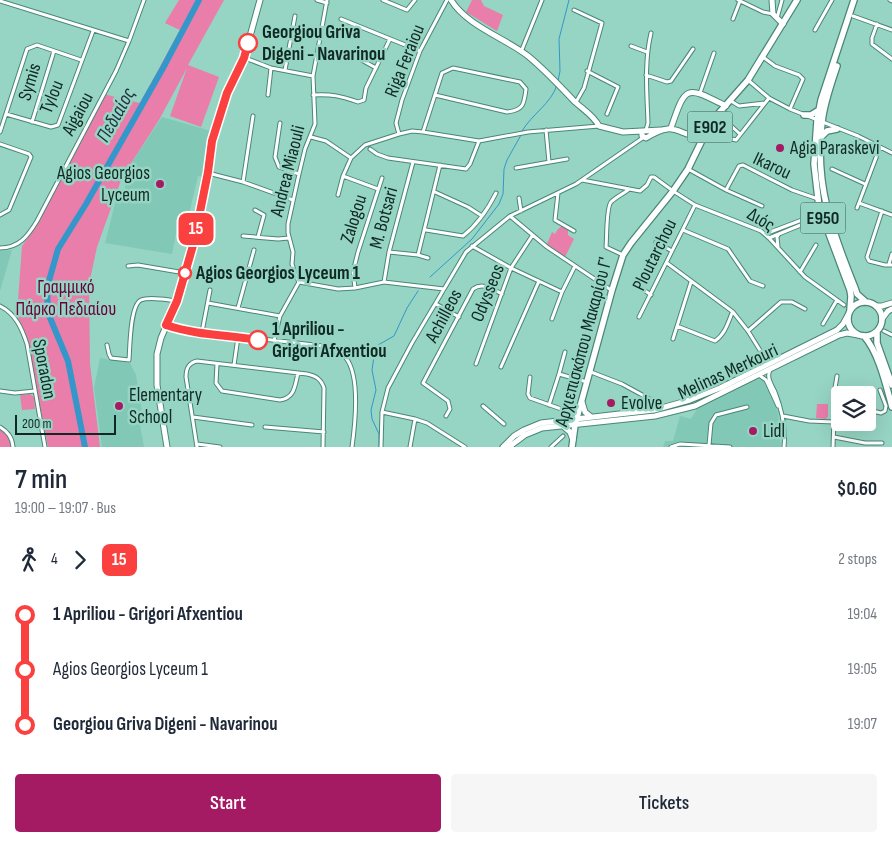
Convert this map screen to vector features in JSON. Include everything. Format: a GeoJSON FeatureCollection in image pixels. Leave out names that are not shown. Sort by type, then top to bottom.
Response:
{"type":"FeatureCollection","features":[{"type":"Feature","properties":{"kind":"main road","name":"Αρχιεπισκόπου Μακαρίου Γ'"},"geometry":{"type":"LineString","coordinates":[[572,447],[576,422],[623,255],[631,242],[673,191],[688,169],[718,114],[748,80],[797,0]]}},
{"type":"Feature","properties":{"kind":"main road","name":"E950"},"geometry":{"type":"LineString","coordinates":[[856,0],[853,16],[819,122],[821,137],[820,164],[822,191],[835,238],[857,294],[866,302]]}},
{"type":"Feature","properties":{"kind":"main road","name":"E950"},"geometry":{"type":"LineString","coordinates":[[849,313],[850,290],[819,207],[814,164],[819,110],[856,0]]}},
{"type":"Feature","properties":{"kind":"main road"},"geometry":{"type":"LineString","coordinates":[[804,115],[812,115],[819,110]]}},
{"type":"Feature","properties":{"kind":"main road"},"geometry":{"type":"LineString","coordinates":[[821,137],[827,131],[837,129]]}},
{"type":"Feature","properties":{"kind":"main road"},"geometry":{"type":"LineString","coordinates":[[892,385],[877,342],[877,332],[882,319],[880,311],[876,306],[866,302],[857,304],[849,313],[850,326],[870,344],[892,405]]}},
{"type":"Feature","properties":{"kind":"main road"},"geometry":{"type":"LineString","coordinates":[[861,335],[877,332]]}},
{"type":"Feature","properties":{"kind":"street","name":"Aigaiou"},"geometry":{"type":"LineString","coordinates":[[0,248],[21,243],[30,234],[112,79],[144,0]]}},
{"type":"Feature","properties":{"kind":"street"},"geometry":{"type":"LineString","coordinates":[[167,447],[156,370],[157,354],[166,325],[177,301],[194,242],[208,172],[212,141],[227,93],[244,58],[260,0]]}},
{"type":"Feature","properties":{"kind":"street"},"geometry":{"type":"LineString","coordinates":[[317,0],[327,2]]}},
{"type":"Feature","properties":{"kind":"street"},"geometry":{"type":"LineString","coordinates":[[384,0],[408,10],[415,0]]}},
{"type":"Feature","properties":{"kind":"street","name":"Riga Feraiou"},"geometry":{"type":"LineString","coordinates":[[399,134],[396,122],[402,100],[420,51],[447,0]]}},
{"type":"Feature","properties":{"kind":"street"},"geometry":{"type":"LineString","coordinates":[[452,0],[456,8],[468,18],[521,52],[554,79],[594,118],[599,126]]}},
{"type":"Feature","properties":{"kind":"street"},"geometry":{"type":"LineString","coordinates":[[521,52],[542,0]]}},
{"type":"Feature","properties":{"kind":"street"},"geometry":{"type":"LineString","coordinates":[[733,19],[739,0],[775,16],[783,24]]}},
{"type":"Feature","properties":{"kind":"street"},"geometry":{"type":"LineString","coordinates":[[772,0],[775,16]]}},
{"type":"Feature","properties":{"kind":"street"},"geometry":{"type":"LineString","coordinates":[[775,16],[782,0]]}},
{"type":"Feature","properties":{"kind":"street"},"geometry":{"type":"LineString","coordinates":[[815,30],[832,0]]}},
{"type":"Feature","properties":{"kind":"street"},"geometry":{"type":"LineString","coordinates":[[0,1],[129,41]]}},
{"type":"Feature","properties":{"kind":"street","name":"Andrea Miaouli"},"geometry":{"type":"LineString","coordinates":[[300,282],[294,274],[292,264],[293,252],[288,224],[305,149],[315,124],[313,76],[327,2]]}},
{"type":"Feature","properties":{"kind":"street"},"geometry":{"type":"LineString","coordinates":[[574,10],[602,23],[584,88],[576,102]]}},
{"type":"Feature","properties":{"kind":"street"},"geometry":{"type":"LineString","coordinates":[[285,70],[295,16]]}},
{"type":"Feature","properties":{"kind":"street"},"geometry":{"type":"LineString","coordinates":[[853,16],[892,30]]}},
{"type":"Feature","properties":{"kind":"street"},"geometry":{"type":"LineString","coordinates":[[341,19],[420,51]]}},
{"type":"Feature","properties":{"kind":"street"},"geometry":{"type":"LineString","coordinates":[[876,24],[872,44],[892,60]]}},
{"type":"Feature","properties":{"kind":"street","name":"Tylou"},"geometry":{"type":"LineString","coordinates":[[6,114],[51,127],[58,125],[93,31]]}},
{"type":"Feature","properties":{"kind":"street"},"geometry":{"type":"LineString","coordinates":[[381,447],[382,412],[388,388],[466,252],[510,216],[581,180],[645,133],[648,123],[647,52],[651,33]]}},
{"type":"Feature","properties":{"kind":"street"},"geometry":{"type":"LineString","coordinates":[[313,96],[333,94],[358,102],[364,100],[366,88],[390,39]]}},
{"type":"Feature","properties":{"kind":"street"},"geometry":{"type":"LineString","coordinates":[[0,132],[27,49],[37,45],[82,60]]}},
{"type":"Feature","properties":{"kind":"street"},"geometry":{"type":"LineString","coordinates":[[631,46],[647,52]]}},
{"type":"Feature","properties":{"kind":"street"},"geometry":{"type":"LineString","coordinates":[[646,75],[670,81],[693,49]]}},
{"type":"Feature","properties":{"kind":"street","name":"Symis"},"geometry":{"type":"LineString","coordinates":[[32,122],[54,51]]}},
{"type":"Feature","properties":{"kind":"street"},"geometry":{"type":"LineString","coordinates":[[349,53],[376,68]]}},
{"type":"Feature","properties":{"kind":"street"},"geometry":{"type":"LineString","coordinates":[[700,93],[714,53]]}},
{"type":"Feature","properties":{"kind":"street"},"geometry":{"type":"LineString","coordinates":[[244,58],[272,68],[313,76]]}},
{"type":"Feature","properties":{"kind":"street"},"geometry":{"type":"LineString","coordinates":[[763,58],[775,66],[799,75],[802,79],[790,109]]}},
{"type":"Feature","properties":{"kind":"street"},"geometry":{"type":"LineString","coordinates":[[268,95],[272,68]]}},
{"type":"Feature","properties":{"kind":"street"},"geometry":{"type":"LineString","coordinates":[[423,132],[442,73],[453,68],[520,82],[526,89],[522,108],[507,112],[435,95]]}},
{"type":"Feature","properties":{"kind":"street"},"geometry":{"type":"LineString","coordinates":[[587,72],[618,87],[607,114]]}},
{"type":"Feature","properties":{"kind":"street"},"geometry":{"type":"LineString","coordinates":[[748,80],[770,98],[790,109],[892,153]]}},
{"type":"Feature","properties":{"kind":"street"},"geometry":{"type":"LineString","coordinates":[[671,128],[680,100],[688,93],[700,93],[739,106],[765,103]]}},
{"type":"Feature","properties":{"kind":"street"},"geometry":{"type":"LineString","coordinates":[[338,195],[343,176],[351,158],[365,145],[412,131],[479,140],[518,133],[599,126],[623,132],[645,133],[671,128],[697,137],[705,135],[736,140],[770,98]]}},
{"type":"Feature","properties":{"kind":"street"},"geometry":{"type":"LineString","coordinates":[[718,114],[740,134]]}},
{"type":"Feature","properties":{"kind":"street"},"geometry":{"type":"LineString","coordinates":[[243,182],[253,116]]}},
{"type":"Feature","properties":{"kind":"street"},"geometry":{"type":"LineString","coordinates":[[280,124],[276,157],[279,167],[299,174]]}},
{"type":"Feature","properties":{"kind":"street"},"geometry":{"type":"LineString","coordinates":[[546,130],[549,162]]}},
{"type":"Feature","properties":{"kind":"street"},"geometry":{"type":"LineString","coordinates":[[311,137],[326,141],[351,158]]}},
{"type":"Feature","properties":{"kind":"street"},"geometry":{"type":"LineString","coordinates":[[370,149],[388,158],[466,168],[470,164],[479,140]]}},
{"type":"Feature","properties":{"kind":"street"},"geometry":{"type":"LineString","coordinates":[[0,144],[29,154],[31,157],[9,210],[0,215]]}},
{"type":"Feature","properties":{"kind":"street"},"geometry":{"type":"LineString","coordinates":[[857,208],[880,147]]}},
{"type":"Feature","properties":{"kind":"street"},"geometry":{"type":"LineString","coordinates":[[516,168],[567,159]]}},
{"type":"Feature","properties":{"kind":"street","name":"M. Botsari"},"geometry":{"type":"LineString","coordinates":[[384,282],[389,252],[414,162]]}},
{"type":"Feature","properties":{"kind":"street"},"geometry":{"type":"LineString","coordinates":[[418,255],[426,230],[440,165]]}},
{"type":"Feature","properties":{"kind":"street","name":"Ikarou"},"geometry":{"type":"LineString","coordinates":[[726,190],[739,166],[743,165],[792,190],[818,199]]}},
{"type":"Feature","properties":{"kind":"street"},"geometry":{"type":"LineString","coordinates":[[688,169],[726,190],[762,206]]}},
{"type":"Feature","properties":{"kind":"street"},"geometry":{"type":"LineString","coordinates":[[832,169],[865,184]]}},
{"type":"Feature","properties":{"kind":"street"},"geometry":{"type":"LineString","coordinates":[[208,172],[293,200]]}},
{"type":"Feature","properties":{"kind":"street","name":"Zalogou"},"geometry":{"type":"LineString","coordinates":[[343,176],[378,188]]}},
{"type":"Feature","properties":{"kind":"street","name":"Διός"},"geometry":{"type":"LineString","coordinates":[[629,189],[640,191],[647,185],[652,176],[695,205],[764,234],[800,272],[844,305]]}},
{"type":"Feature","properties":{"kind":"street","name":"Zalogou"},"geometry":{"type":"LineString","coordinates":[[355,288],[353,272],[382,178]]}},
{"type":"Feature","properties":{"kind":"street"},"geometry":{"type":"LineString","coordinates":[[581,180],[629,189]]}},
{"type":"Feature","properties":{"kind":"street"},"geometry":{"type":"LineString","coordinates":[[623,255],[606,247],[608,211],[612,201],[629,189]]}},
{"type":"Feature","properties":{"kind":"street"},"geometry":{"type":"LineString","coordinates":[[435,192],[468,206],[482,216]]}},
{"type":"Feature","properties":{"kind":"street"},"geometry":{"type":"LineString","coordinates":[[558,192],[555,220],[574,231]]}},
{"type":"Feature","properties":{"kind":"street"},"geometry":{"type":"LineString","coordinates":[[426,230],[463,236],[471,230],[496,194]]}},
{"type":"Feature","properties":{"kind":"street"},"geometry":{"type":"LineString","coordinates":[[519,198],[521,211]]}},
{"type":"Feature","properties":{"kind":"street"},"geometry":{"type":"LineString","coordinates":[[860,202],[892,215]]}},
{"type":"Feature","properties":{"kind":"street","name":"Ploutarchou"},"geometry":{"type":"LineString","coordinates":[[639,318],[695,205]]}},
{"type":"Feature","properties":{"kind":"street"},"geometry":{"type":"LineString","coordinates":[[764,234],[815,215],[819,212],[819,207]]}},
{"type":"Feature","properties":{"kind":"street"},"geometry":{"type":"LineString","coordinates":[[255,210],[264,215],[258,237]]}},
{"type":"Feature","properties":{"kind":"street"},"geometry":{"type":"LineString","coordinates":[[882,211],[868,257],[869,261],[890,265],[892,254]]}},
{"type":"Feature","properties":{"kind":"street"},"geometry":{"type":"LineString","coordinates":[[510,216],[532,236],[612,290]]}},
{"type":"Feature","properties":{"kind":"street"},"geometry":{"type":"LineString","coordinates":[[769,238],[815,219],[820,220],[825,226]]}},
{"type":"Feature","properties":{"kind":"street"},"geometry":{"type":"LineString","coordinates":[[682,230],[728,249],[750,280],[763,286]]}},
{"type":"Feature","properties":{"kind":"street"},"geometry":{"type":"LineString","coordinates":[[778,248],[777,237],[780,233]]}},
{"type":"Feature","properties":{"kind":"street"},"geometry":{"type":"LineString","coordinates":[[243,236],[289,238]]}},
{"type":"Feature","properties":{"kind":"street","name":"Odysseos"},"geometry":{"type":"LineString","coordinates":[[476,364],[511,268],[532,236]]}},
{"type":"Feature","properties":{"kind":"street"},"geometry":{"type":"LineString","coordinates":[[656,242],[672,251]]}},
{"type":"Feature","properties":{"kind":"street"},"geometry":{"type":"LineString","coordinates":[[800,272],[816,245]]}},
{"type":"Feature","properties":{"kind":"street"},"geometry":{"type":"LineString","coordinates":[[472,246],[511,268],[562,292]]}},
{"type":"Feature","properties":{"kind":"street"},"geometry":{"type":"LineString","coordinates":[[238,308],[254,250]]}},
{"type":"Feature","properties":{"kind":"street"},"geometry":{"type":"LineString","coordinates":[[389,252],[428,258]]}},
{"type":"Feature","properties":{"kind":"street"},"geometry":{"type":"LineString","coordinates":[[666,263],[733,312],[761,352]]}},
{"type":"Feature","properties":{"kind":"street"},"geometry":{"type":"LineString","coordinates":[[128,266],[138,265],[185,273]]}},
{"type":"Feature","properties":{"kind":"street"},"geometry":{"type":"LineString","coordinates":[[552,318],[574,266]]}},
{"type":"Feature","properties":{"kind":"street"},"geometry":{"type":"LineString","coordinates":[[501,368],[539,281]]}},
{"type":"Feature","properties":{"kind":"street"},"geometry":{"type":"LineString","coordinates":[[274,342],[280,316],[300,282],[338,289],[355,288],[384,282],[444,289]]}},
{"type":"Feature","properties":{"kind":"street"},"geometry":{"type":"LineString","coordinates":[[673,339],[692,282]]}},
{"type":"Feature","properties":{"kind":"street"},"geometry":{"type":"LineString","coordinates":[[634,283],[651,295]]}},
{"type":"Feature","properties":{"kind":"street","name":"Achilleos"},"geometry":{"type":"LineString","coordinates":[[446,416],[450,409],[448,401],[423,383],[474,290],[478,286],[485,286],[502,294]]}},
{"type":"Feature","properties":{"kind":"street"},"geometry":{"type":"LineString","coordinates":[[202,332],[210,290]]}},
{"type":"Feature","properties":{"kind":"street"},"geometry":{"type":"LineString","coordinates":[[108,346],[108,354],[111,358],[129,360],[134,307],[140,300],[147,298],[177,301]]}},
{"type":"Feature","properties":{"kind":"street"},"geometry":{"type":"LineString","coordinates":[[823,324],[837,300]]}},
{"type":"Feature","properties":{"kind":"street"},"geometry":{"type":"LineString","coordinates":[[748,331],[781,302],[792,302],[805,310]]}},
{"type":"Feature","properties":{"kind":"street"},"geometry":{"type":"LineString","coordinates":[[208,303],[280,316]]}},
{"type":"Feature","properties":{"kind":"street"},"geometry":{"type":"LineString","coordinates":[[876,306],[892,303]]}},
{"type":"Feature","properties":{"kind":"street"},"geometry":{"type":"LineString","coordinates":[[436,304],[459,317]]}},
{"type":"Feature","properties":{"kind":"street","name":"Sporadon"},"geometry":{"type":"LineString","coordinates":[[0,306],[14,316],[22,328],[27,344],[45,447]]}},
{"type":"Feature","properties":{"kind":"street"},"geometry":{"type":"LineString","coordinates":[[882,319],[892,309]]}},
{"type":"Feature","properties":{"kind":"street"},"geometry":{"type":"LineString","coordinates":[[677,326],[715,341],[726,328],[733,312]]}},
{"type":"Feature","properties":{"kind":"street","name":"Melinas Merkouri"},"geometry":{"type":"LineString","coordinates":[[576,422],[591,418],[654,410],[690,400],[720,388],[836,330],[843,324],[849,313]]}},
{"type":"Feature","properties":{"kind":"street"},"geometry":{"type":"LineString","coordinates":[[166,325],[174,328],[274,342],[323,346],[333,349],[346,357],[353,372],[355,392],[352,447]]}},
{"type":"Feature","properties":{"kind":"street"},"geometry":{"type":"LineString","coordinates":[[884,331],[892,336]]}},
{"type":"Feature","properties":{"kind":"street","name":"Melinas Merkouri"},"geometry":{"type":"LineString","coordinates":[[576,422],[675,412],[695,406],[839,335],[847,333],[861,335]]}},
{"type":"Feature","properties":{"kind":"street"},"geometry":{"type":"LineString","coordinates":[[234,366],[238,337]]}},
{"type":"Feature","properties":{"kind":"street"},"geometry":{"type":"LineString","coordinates":[[549,405],[565,352]]}},
{"type":"Feature","properties":{"kind":"street"},"geometry":{"type":"LineString","coordinates":[[220,447],[197,445],[186,377],[186,369],[192,362],[316,376],[323,383],[324,388],[323,447]]}},
{"type":"Feature","properties":{"kind":"street"},"geometry":{"type":"LineString","coordinates":[[217,364],[216,383],[222,391],[280,400],[286,400],[294,390],[298,373]]}},
{"type":"Feature","properties":{"kind":"street"},"geometry":{"type":"LineString","coordinates":[[770,370],[768,378],[779,403],[782,416],[785,438],[784,447]]}},
{"type":"Feature","properties":{"kind":"street"},"geometry":{"type":"LineString","coordinates":[[591,372],[622,384],[656,403]]}},
{"type":"Feature","properties":{"kind":"street"},"geometry":{"type":"LineString","coordinates":[[559,374],[588,382]]}},
{"type":"Feature","properties":{"kind":"street"},"geometry":{"type":"LineString","coordinates":[[759,375],[766,380],[782,416]]}},
{"type":"Feature","properties":{"kind":"street"},"geometry":{"type":"LineString","coordinates":[[835,386],[837,376]]}},
{"type":"Feature","properties":{"kind":"street"},"geometry":{"type":"LineString","coordinates":[[530,377],[529,397],[564,410]]}},
{"type":"Feature","properties":{"kind":"street"},"geometry":{"type":"LineString","coordinates":[[876,412],[881,413],[885,411],[886,406],[880,390]]}},
{"type":"Feature","properties":{"kind":"street"},"geometry":{"type":"LineString","coordinates":[[0,392],[35,391]]}},
{"type":"Feature","properties":{"kind":"street"},"geometry":{"type":"LineString","coordinates":[[582,402],[585,412],[591,418]]}},
{"type":"Feature","properties":{"kind":"street"},"geometry":{"type":"LineString","coordinates":[[484,406],[504,424]]}},
{"type":"Feature","properties":{"kind":"street"},"geometry":{"type":"LineString","coordinates":[[709,445],[711,423],[716,415],[747,407]]}},
{"type":"Feature","properties":{"kind":"street"},"geometry":{"type":"LineString","coordinates":[[382,412],[427,423],[465,447]]}},
{"type":"Feature","properties":{"kind":"street"},"geometry":{"type":"LineString","coordinates":[[782,416],[809,422],[831,422]]}},
{"type":"Feature","properties":{"kind":"street"},"geometry":{"type":"LineString","coordinates":[[192,417],[252,425]]}},
{"type":"Feature","properties":{"kind":"street"},"geometry":{"type":"LineString","coordinates":[[410,447],[415,419]]}},
{"type":"Feature","properties":{"kind":"street"},"geometry":{"type":"LineString","coordinates":[[503,447],[514,436],[532,426],[552,422],[576,422]]}},
{"type":"Feature","properties":{"kind":"street"},"geometry":{"type":"LineString","coordinates":[[510,447],[525,435],[542,428],[563,426],[576,422]]}},
{"type":"Feature","properties":{"kind":"street"},"geometry":{"type":"LineString","coordinates":[[0,426],[8,432],[13,447]]}},
{"type":"Feature","properties":{"kind":"street"},"geometry":{"type":"LineString","coordinates":[[563,426],[570,432],[573,440]]}},
{"type":"Feature","properties":{"kind":"street"},"geometry":{"type":"LineString","coordinates":[[265,427],[324,432]]}},
{"type":"Feature","properties":{"kind":"street"},"geometry":{"type":"LineString","coordinates":[[833,447],[834,431]]}},
{"type":"Feature","properties":{"kind":"street"},"geometry":{"type":"LineString","coordinates":[[551,447],[562,436]]}},
{"type":"Feature","properties":{"kind":"street"},"geometry":{"type":"LineString","coordinates":[[834,436],[865,443],[882,443]]}},
{"type":"Feature","properties":{"kind":"street"},"geometry":{"type":"LineString","coordinates":[[672,446],[680,444],[730,447]]}},
{"type":"Feature","properties":{"kind":"shaded area","name":"Agios Georgios Lyceum"},"geometry":{"type":"Polygon","coordinates":[[[162,117],[211,131],[206,148],[203,177],[198,176],[184,235],[176,234],[172,254],[105,243],[118,192],[125,192],[126,171],[162,117]]]}},
{"type":"Feature","properties":{"kind":"shaded area"},"geometry":{"type":"Polygon","coordinates":[[[12,250],[0,291],[0,251],[12,250]]]}},
{"type":"Feature","properties":{"kind":"shaded area","name":"Elementary School"},"geometry":{"type":"Polygon","coordinates":[[[100,358],[130,363],[136,375],[144,424],[140,425],[144,447],[102,447],[94,388],[100,358]]]}},
{"type":"Feature","properties":{"kind":"shaded area"},"geometry":{"type":"Polygon","coordinates":[[[759,379],[764,381],[778,412],[781,447],[663,447],[665,441],[673,441],[680,416],[691,419],[697,409],[759,379]]]}},
{"type":"Feature","properties":{"kind":"green space","name":"Γραμμικό Πάρκο Πεδιαίου"},"geometry":{"type":"Polygon","coordinates":[[[179,0],[224,0],[188,65],[219,77],[201,127],[170,116],[187,68],[159,120],[126,171],[97,247],[89,284],[90,364],[100,447],[48,447],[27,339],[17,315],[22,246],[39,222],[104,94],[119,98],[124,97],[127,100],[140,103],[180,30],[165,23],[179,0]]]}},
{"type":"Feature","properties":{"kind":"green space"},"geometry":{"type":"Polygon","coordinates":[[[472,0],[481,0],[484,6],[503,15],[497,31],[466,12],[472,0]]]}},
{"type":"Feature","properties":{"kind":"green space"},"geometry":{"type":"Polygon","coordinates":[[[562,226],[568,229],[568,235],[574,239],[565,257],[547,244],[552,232],[555,234],[562,226]]]}},
{"type":"Feature","properties":{"kind":"green space"},"geometry":{"type":"Polygon","coordinates":[[[30,394],[34,397],[35,409],[22,410],[20,395],[30,394]]]}},
{"type":"Feature","properties":{"kind":"green space"},"geometry":{"type":"Polygon","coordinates":[[[817,404],[828,404],[828,416],[826,419],[816,418],[817,404]]]}},
{"type":"Feature","properties":{"kind":"green space"},"geometry":{"type":"Polygon","coordinates":[[[0,429],[8,436],[11,447],[0,447],[0,429]]]}},
{"type":"Feature","properties":{"kind":"waterway","name":"Πεδιαίος"},"geometry":{"type":"LineString","coordinates":[[85,447],[68,361],[48,313],[47,288],[58,249],[86,204],[199,0]]}},
{"type":"Feature","properties":{"kind":"waterway"},"geometry":{"type":"LineString","coordinates":[[558,81],[560,71],[559,39],[569,0]]}},
{"type":"Feature","properties":{"kind":"waterway"},"geometry":{"type":"LineString","coordinates":[[522,131],[550,98],[557,85]]}},
{"type":"Feature","properties":{"kind":"waterway"},"geometry":{"type":"LineString","coordinates":[[430,277],[472,239],[499,204],[503,194],[504,169],[521,135]]}},
{"type":"Feature","properties":{"kind":"waterway"},"geometry":{"type":"LineString","coordinates":[[379,447],[379,434],[372,419],[371,410],[376,390],[372,370],[375,349],[378,345],[394,336],[407,308],[418,291]]}},
{"type":"Feature","properties":{"kind":"bus line","name":"15"},"geometry":{"type":"LineString","coordinates":[[248,43],[244,58],[227,93],[212,141],[208,172],[194,242],[177,301],[166,325],[174,328],[258,340]]}},
{"type":"Feature","properties":{"kind":"place","name":"Georgiou Griva Digeni - Navarinou"},"geometry":{"type":"Point","coordinates":[248,43]}},
{"type":"Feature","properties":{"kind":"place","name":"Agia Paraskevi"},"geometry":{"type":"Point","coordinates":[780,148]}},
{"type":"Feature","properties":{"kind":"place","name":"Agios Georgios Lyceum"},"geometry":{"type":"Point","coordinates":[160,184]}},
{"type":"Feature","properties":{"kind":"place","name":"Agios Georgios Lyceum 1"},"geometry":{"type":"Point","coordinates":[185,273]}},
{"type":"Feature","properties":{"kind":"place","name":"1 Apriliou - Grigori Afxentiou"},"geometry":{"type":"Point","coordinates":[258,340]}},
{"type":"Feature","properties":{"kind":"place","name":"Evolve"},"geometry":{"type":"Point","coordinates":[611,403]}},
{"type":"Feature","properties":{"kind":"place","name":"Elementary School"},"geometry":{"type":"Point","coordinates":[119,406]}},
{"type":"Feature","properties":{"kind":"place","name":"Lidl"},"geometry":{"type":"Point","coordinates":[753,431]}}]}
